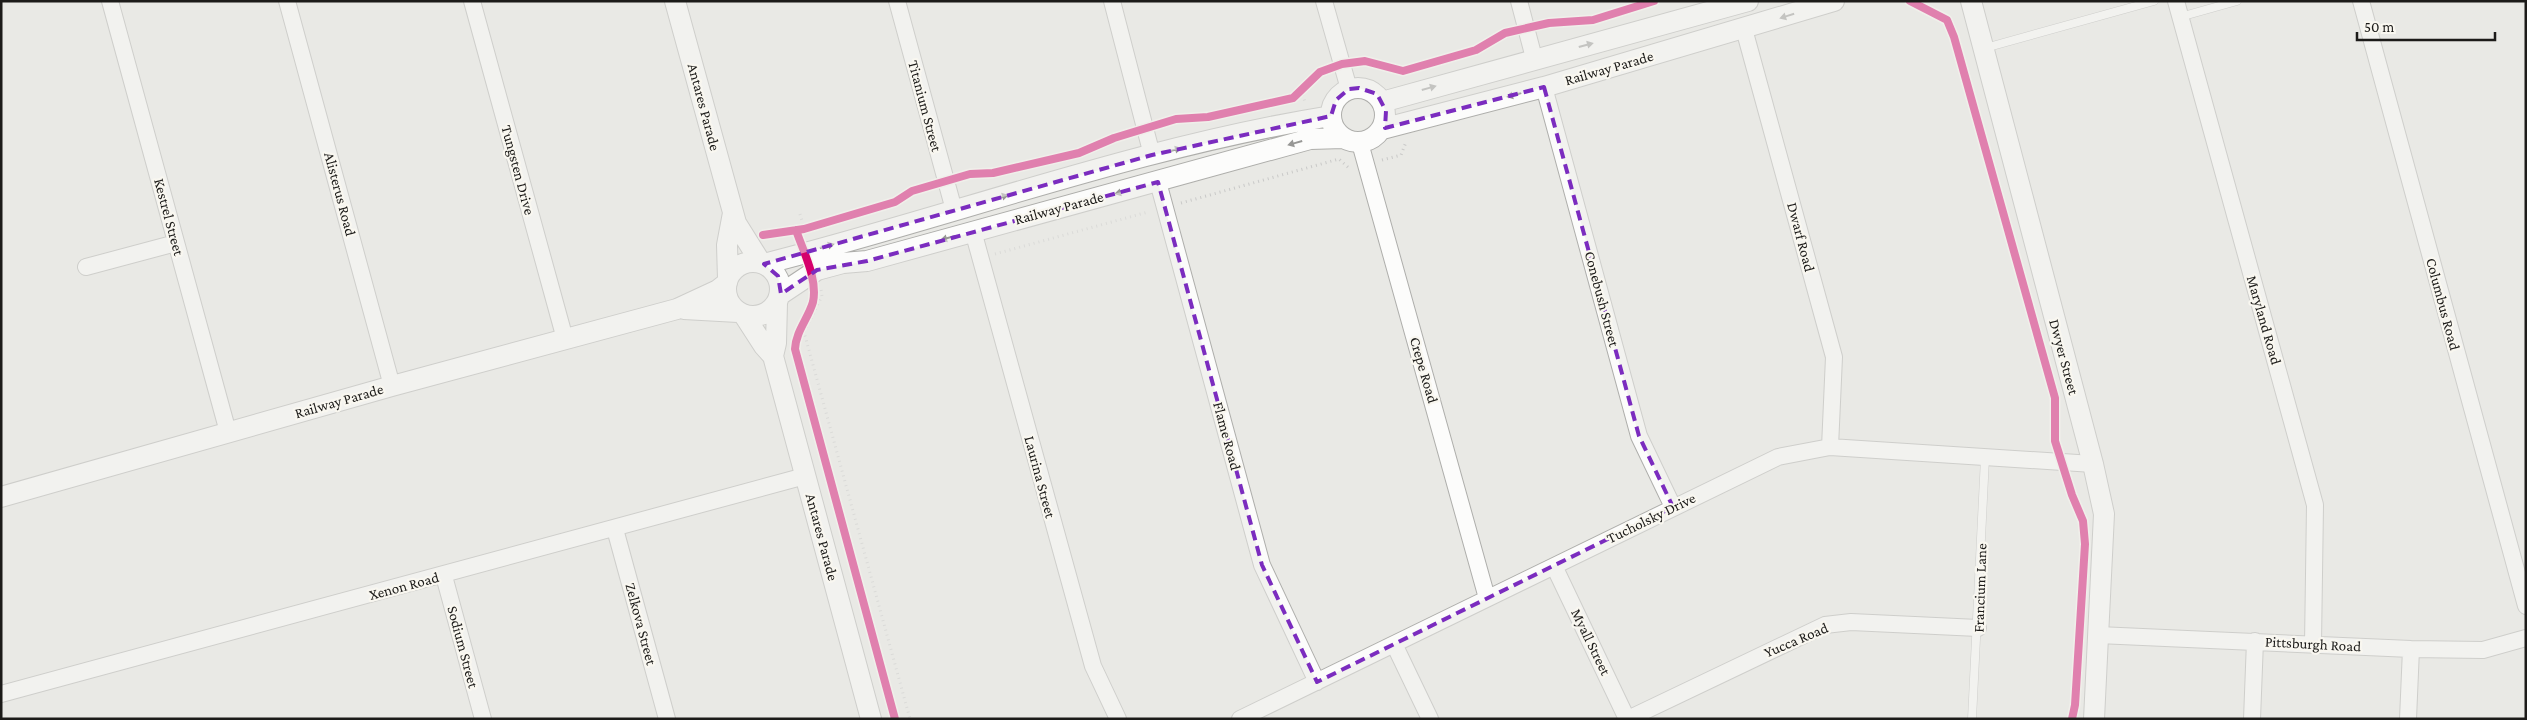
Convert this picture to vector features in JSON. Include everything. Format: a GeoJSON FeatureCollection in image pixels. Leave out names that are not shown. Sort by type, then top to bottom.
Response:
{"type":"FeatureCollection","features":[{"type":"Feature","properties":{"kind":"street","name":"Kestrel Street"},"geometry":{"type":"LineString","coordinates":[[110,1],[228,432]]}},
{"type":"Feature","properties":{"kind":"street","name":"Alisterus Road"},"geometry":{"type":"LineString","coordinates":[[287,1],[392,386]]}},
{"type":"Feature","properties":{"kind":"street","name":"Tungsten Drive"},"geometry":{"type":"LineString","coordinates":[[472,1],[565,339]]}},
{"type":"Feature","properties":{"kind":"street","name":"Antares Parade"},"geometry":{"type":"LineString","coordinates":[[675,1],[733,213],[744,240],[762,264]]}},
{"type":"Feature","properties":{"kind":"street","name":"Titanium Street"},"geometry":{"type":"LineString","coordinates":[[897,1],[954,210]]}},
{"type":"Feature","properties":{"kind":"street"},"geometry":{"type":"LineString","coordinates":[[1112,1],[1152,155]]}},
{"type":"Feature","properties":{"kind":"street"},"geometry":{"type":"LineString","coordinates":[[1324,1],[1349,89]]}},
{"type":"Feature","properties":{"kind":"street"},"geometry":{"type":"LineString","coordinates":[[1519,1],[1534,58]]}},
{"type":"Feature","properties":{"kind":"street","name":"Railway Parade"},"geometry":{"type":"LineString","coordinates":[[1382,129],[1544,87],[1834,1]]}},
{"type":"Feature","properties":{"kind":"street","name":"Dwyer Street"},"geometry":{"type":"LineString","coordinates":[[1971,1],[2093,464],[2104,514],[2094,719]]}},
{"type":"Feature","properties":{"kind":"street","name":"Columbus Road"},"geometry":{"type":"LineString","coordinates":[[2361,1],[2526,606]]}},
{"type":"Feature","properties":{"kind":"street","name":"Railway Parade"},"geometry":{"type":"LineString","coordinates":[[1382,102],[1534,58],[1742,2]]}},
{"type":"Feature","properties":{"kind":"street","name":"Maryland Road"},"geometry":{"type":"LineString","coordinates":[[2178,9],[2315,506],[2313,644]]}},
{"type":"Feature","properties":{"kind":"street","name":"Dwarf Road"},"geometry":{"type":"LineString","coordinates":[[1744,29],[1834,357],[1830,447]]}},
{"type":"Feature","properties":{"kind":"street","name":"Conebush Street"},"geometry":{"type":"LineString","coordinates":[[1544,87],[1639,436],[1673,507]]}},
{"type":"Feature","properties":{"kind":"street"},"geometry":{"type":"LineString","coordinates":[[1349,89],[1368,90],[1376,94],[1382,102],[1386,111],[1382,129],[1376,136],[1351,140],[1337,132],[1331,116],[1336,100],[1349,89]]}},
{"type":"Feature","properties":{"kind":"street","name":"Railway Parade"},"geometry":{"type":"LineString","coordinates":[[762,264],[1152,155],[1285,123],[1331,116]]}},
{"type":"Feature","properties":{"kind":"street","name":"Railway Parade"},"geometry":{"type":"LineString","coordinates":[[779,299],[817,270],[844,263],[867,260],[1310,139],[1351,140]]}},
{"type":"Feature","properties":{"kind":"street","name":"Crepe Road"},"geometry":{"type":"LineString","coordinates":[[1351,140],[1487,598]]}},
{"type":"Feature","properties":{"kind":"street","name":"Flame Road"},"geometry":{"type":"LineString","coordinates":[[1158,182],[1262,565],[1317,682]]}},
{"type":"Feature","properties":{"kind":"street","name":"Antares Parade"},"geometry":{"type":"LineString","coordinates":[[728,281],[727,245],[733,213]]}},
{"type":"Feature","properties":{"kind":"street","name":"Laurina Street"},"geometry":{"type":"LineString","coordinates":[[973,231],[1092,666],[1118,719]]}},
{"type":"Feature","properties":{"kind":"street"},"geometry":{"type":"LineString","coordinates":[[86,267],[176,243]]}},
{"type":"Feature","properties":{"kind":"street"},"geometry":{"type":"LineString","coordinates":[[745,263],[762,264],[778,276],[779,299],[763,315],[741,314],[728,299],[728,281],[737,267],[745,263]]}},
{"type":"Feature","properties":{"kind":"street","name":"Railway Parade"},"geometry":{"type":"LineString","coordinates":[[1,497],[392,386],[677,309],[718,290],[728,281]]}},
{"type":"Feature","properties":{"kind":"street","name":"Antares Parade"},"geometry":{"type":"LineString","coordinates":[[773,356],[776,343],[779,299]]}},
{"type":"Feature","properties":{"kind":"street","name":"Railway Parade"},"geometry":{"type":"LineString","coordinates":[[677,309],[741,314]]}},
{"type":"Feature","properties":{"kind":"street","name":"Antares Parade"},"geometry":{"type":"LineString","coordinates":[[741,314],[773,356],[871,719]]}},
{"type":"Feature","properties":{"kind":"street","name":"Tucholsky Drive"},"geometry":{"type":"LineString","coordinates":[[1240,719],[1778,457],[1830,447],[2093,464]]}},
{"type":"Feature","properties":{"kind":"street","name":"Xenon Road"},"geometry":{"type":"LineString","coordinates":[[1,694],[444,576],[805,476]]}},
{"type":"Feature","properties":{"kind":"street","name":"Zelkova Street"},"geometry":{"type":"LineString","coordinates":[[615,529],[667,719]]}},
{"type":"Feature","properties":{"kind":"street","name":"Myall Street"},"geometry":{"type":"LineString","coordinates":[[1554,566],[1628,719]]}},
{"type":"Feature","properties":{"kind":"street","name":"Sodium Street"},"geometry":{"type":"LineString","coordinates":[[444,576],[483,719]]}},
{"type":"Feature","properties":{"kind":"street","name":"Yucca Road"},"geometry":{"type":"LineString","coordinates":[[1628,719],[1825,625],[1851,622],[1978,628]]}},
{"type":"Feature","properties":{"kind":"street","name":"Pittsburgh Road"},"geometry":{"type":"LineString","coordinates":[[2098,635],[2411,649],[2483,650],[2526,638]]}},
{"type":"Feature","properties":{"kind":"street"},"geometry":{"type":"LineString","coordinates":[[2252,719],[2255,641]]}},
{"type":"Feature","properties":{"kind":"street"},"geometry":{"type":"LineString","coordinates":[[1394,644],[1430,719]]}},
{"type":"Feature","properties":{"kind":"street"},"geometry":{"type":"LineString","coordinates":[[2408,719],[2411,649]]}},
{"type":"Feature","properties":{"kind":"lane"},"geometry":{"type":"LineString","coordinates":[[1984,49],[2154,1]]}},
{"type":"Feature","properties":{"kind":"lane"},"geometry":{"type":"LineString","coordinates":[[2178,9],[2237,1]]}},
{"type":"Feature","properties":{"kind":"lane","name":"Francium Lane"},"geometry":{"type":"LineString","coordinates":[[1972,719],[1985,458]]}},
{"type":"Feature","properties":{"kind":"path"},"geometry":{"type":"LineString","coordinates":[[1293,98],[1307,84]]}},
{"type":"Feature","properties":{"kind":"path"},"geometry":{"type":"LineString","coordinates":[[804,253],[796,230],[813,226]]}},
{"type":"Feature","properties":{"kind":"path"},"geometry":{"type":"LineString","coordinates":[[796,336],[813,302],[814,283],[810,274]]}},
{"type":"Feature","properties":{"kind":"path"},"geometry":{"type":"LineString","coordinates":[[804,332],[910,719]]}},
{"type":"Feature","properties":{"kind":"highlighted area"},"geometry":{"type":"Polygon","coordinates":[[[1544,87],[1639,436],[1673,507],[1317,682],[1262,565],[1158,182],[867,261],[817,270],[781,294],[778,276],[764,264],[1152,155],[1331,116],[1336,100],[1349,89],[1359,88],[1377,94],[1386,111],[1385,128],[1544,87]]]}},
{"type":"Feature","properties":{"kind":"cycle path"},"geometry":{"type":"LineString","coordinates":[[763,235],[804,229],[895,202],[912,191],[970,174],[993,173],[1079,153],[1114,138],[1176,119],[1208,117],[1293,98],[1320,72],[1342,64],[1365,61],[1403,71],[1476,50],[1505,33],[1549,23],[1593,20],[1654,1]]}},
{"type":"Feature","properties":{"kind":"cycle path"},"geometry":{"type":"LineString","coordinates":[[1910,1],[1947,20],[1954,37],[2055,398],[2055,441],[2072,495],[2083,521],[2085,544],[2075,705],[2072,719]]}},
{"type":"Feature","properties":{"kind":"cycle path"},"geometry":{"type":"LineString","coordinates":[[796,230],[812,275],[814,293],[813,302],[798,336],[795,349],[895,719]]}}]}
